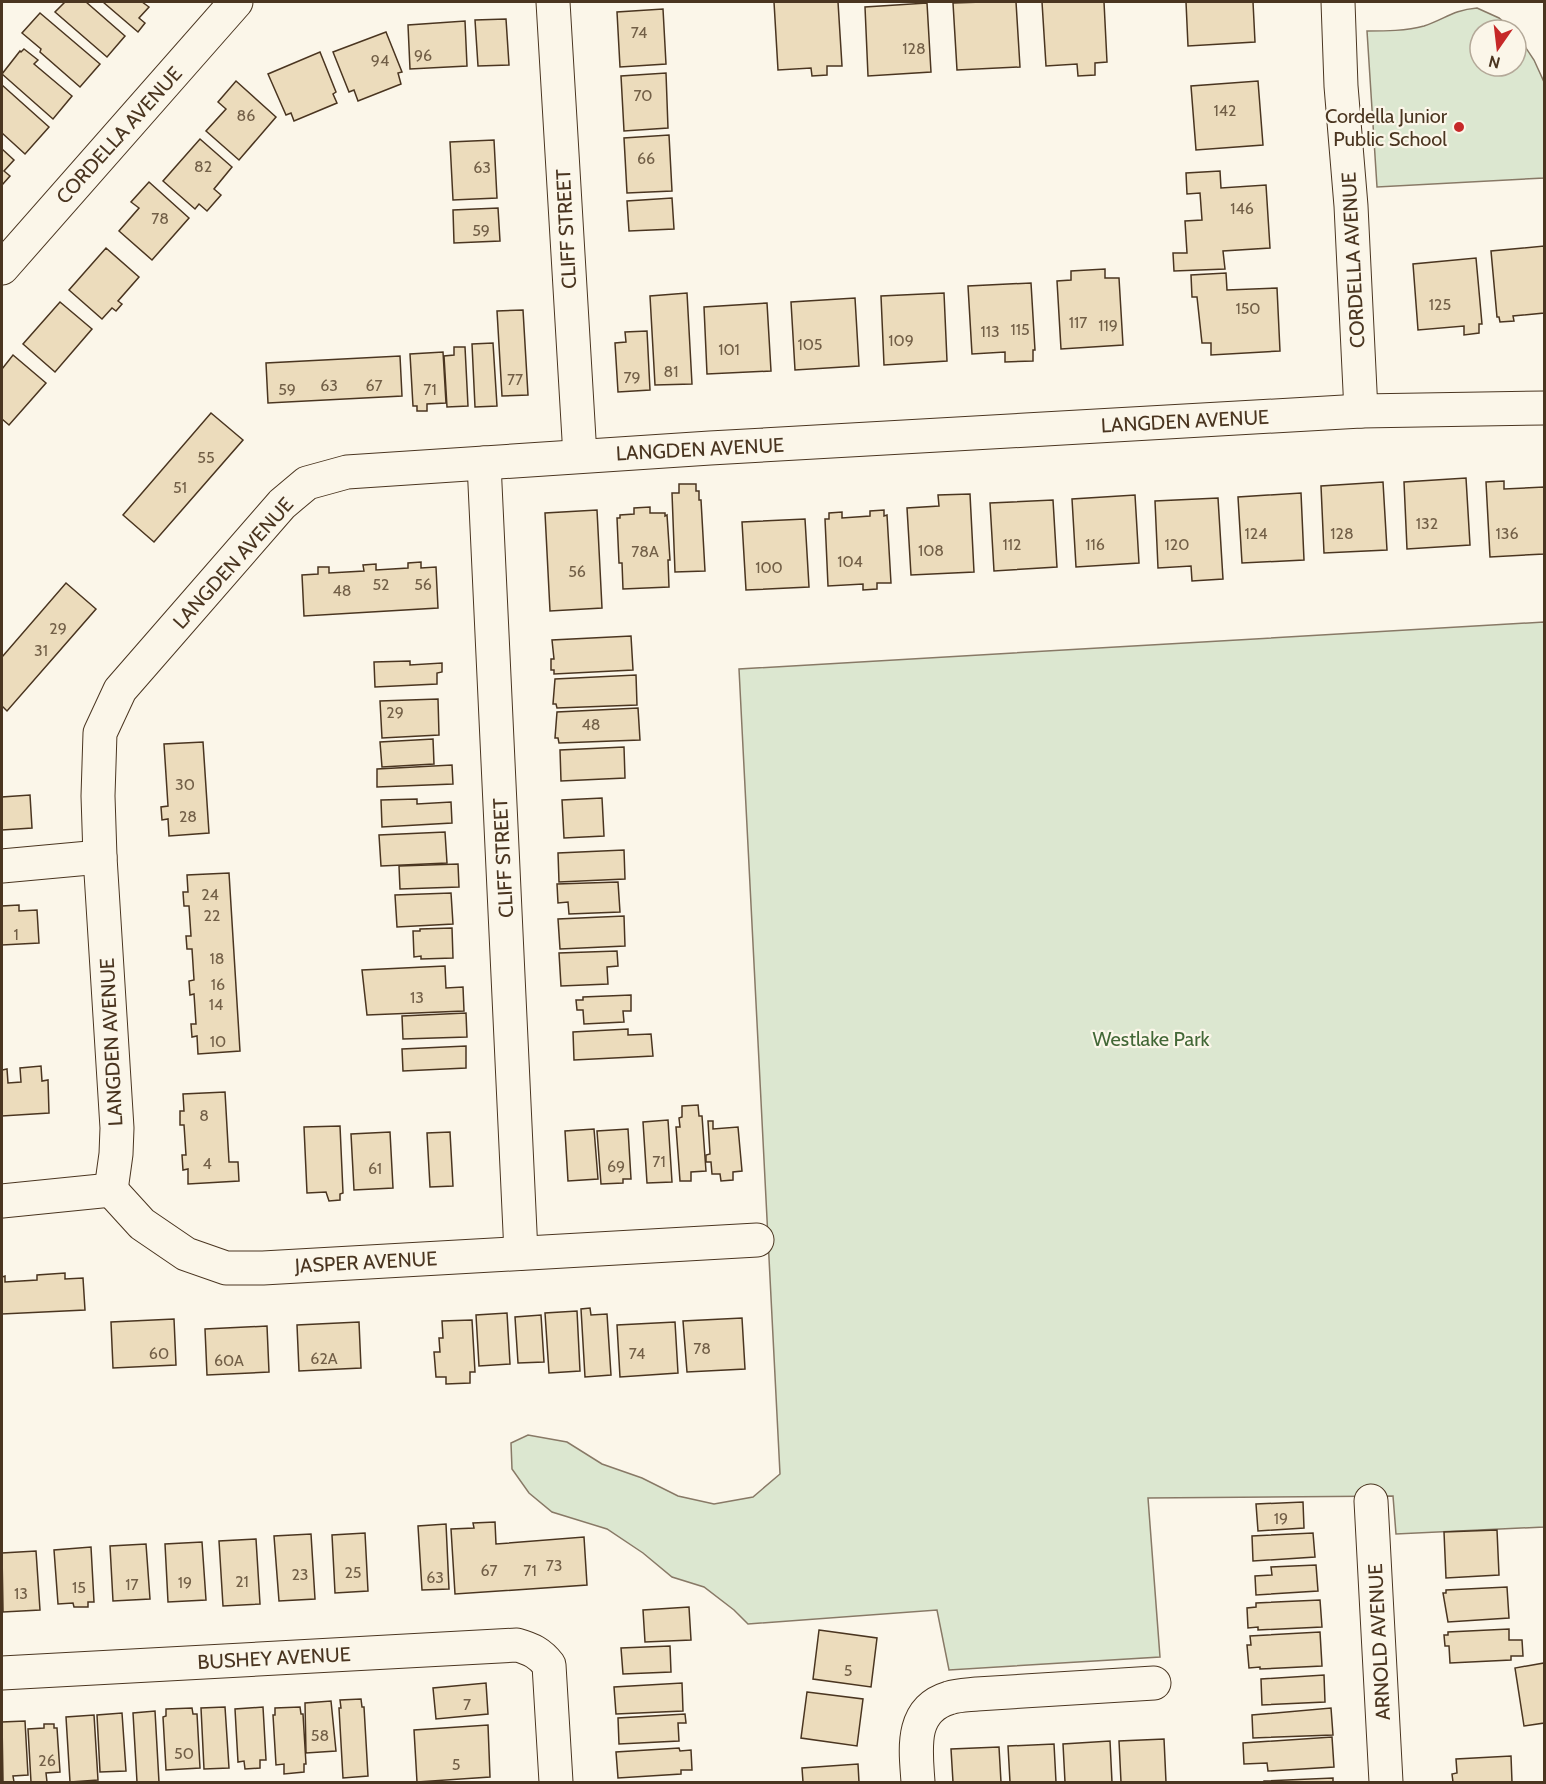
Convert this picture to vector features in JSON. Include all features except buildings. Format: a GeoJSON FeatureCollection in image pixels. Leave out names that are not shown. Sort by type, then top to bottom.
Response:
{"type":"FeatureCollection","features":[{"type":"Feature","properties":{"kind":"street","name":"CORDELLA AVENUE"},"geometry":{"type":"LineString","coordinates":[[2,268],[236,2]]}},
{"type":"Feature","properties":{"kind":"street","name":"CLIFF STREET"},"geometry":{"type":"LineString","coordinates":[[553,2],[580,456]]}},
{"type":"Feature","properties":{"kind":"street","name":"CORDELLA AVENUE"},"geometry":{"type":"LineString","coordinates":[[1338,2],[1361,411]]}},
{"type":"Feature","properties":{"kind":"street","name":"LANGDEN AVENUE"},"geometry":{"type":"LineString","coordinates":[[111,1190],[117,1128],[100,857],[98,796],[100,733],[120,690],[282,504],[308,483],[347,472],[580,456],[1361,411],[1545,408]]}},
{"type":"Feature","properties":{"kind":"street","name":"CLIFF STREET"},"geometry":{"type":"LineString","coordinates":[[484,464],[521,1253]]}},
{"type":"Feature","properties":{"kind":"street"},"geometry":{"type":"LineString","coordinates":[[2,866],[100,857]]}},
{"type":"Feature","properties":{"kind":"street"},"geometry":{"type":"LineString","coordinates":[[2,1201],[111,1190]]}},
{"type":"Feature","properties":{"kind":"street","name":"JASPER AVENUE"},"geometry":{"type":"LineString","coordinates":[[111,1190],[142,1224],[186,1254],[226,1268],[263,1268],[757,1240]]}},
{"type":"Feature","properties":{"kind":"street","name":"ARNOLD AVENUE"},"geometry":{"type":"LineString","coordinates":[[1371,1501],[1386,1782]]}},
{"type":"Feature","properties":{"kind":"street","name":"BUSHEY AVENUE"},"geometry":{"type":"LineString","coordinates":[[2,1673],[517,1645],[532,1649],[549,1665],[556,1782]]}},
{"type":"Feature","properties":{"kind":"street"},"geometry":{"type":"LineString","coordinates":[[918,1782],[915,1737],[923,1716],[940,1701],[951,1697],[977,1694],[1154,1683]]}},
{"type":"Feature","properties":{"kind":"green space","name":"Cordella Junior Public School"},"geometry":{"type":"Polygon","coordinates":[[[1477,8],[1499,18],[1468,18],[1468,78],[1528,78],[1528,51],[1544,82],[1544,178],[1377,187],[1367,31],[1417,28],[1477,8]]]}},
{"type":"Feature","properties":{"kind":"green space","name":"Westlake Park"},"geometry":{"type":"Polygon","coordinates":[[[1544,622],[1544,1527],[1396,1534],[1393,1496],[1148,1498],[1160,1657],[949,1670],[937,1610],[748,1624],[704,1587],[672,1577],[643,1553],[607,1529],[552,1512],[529,1493],[512,1469],[511,1443],[528,1435],[567,1442],[602,1464],[642,1478],[678,1496],[714,1504],[753,1497],[780,1474],[739,669],[1544,622]]]}},
{"type":"Feature","properties":{"kind":"place","name":"Cordella Junior Public School"},"geometry":{"type":"Point","coordinates":[1459,127]}}]}
